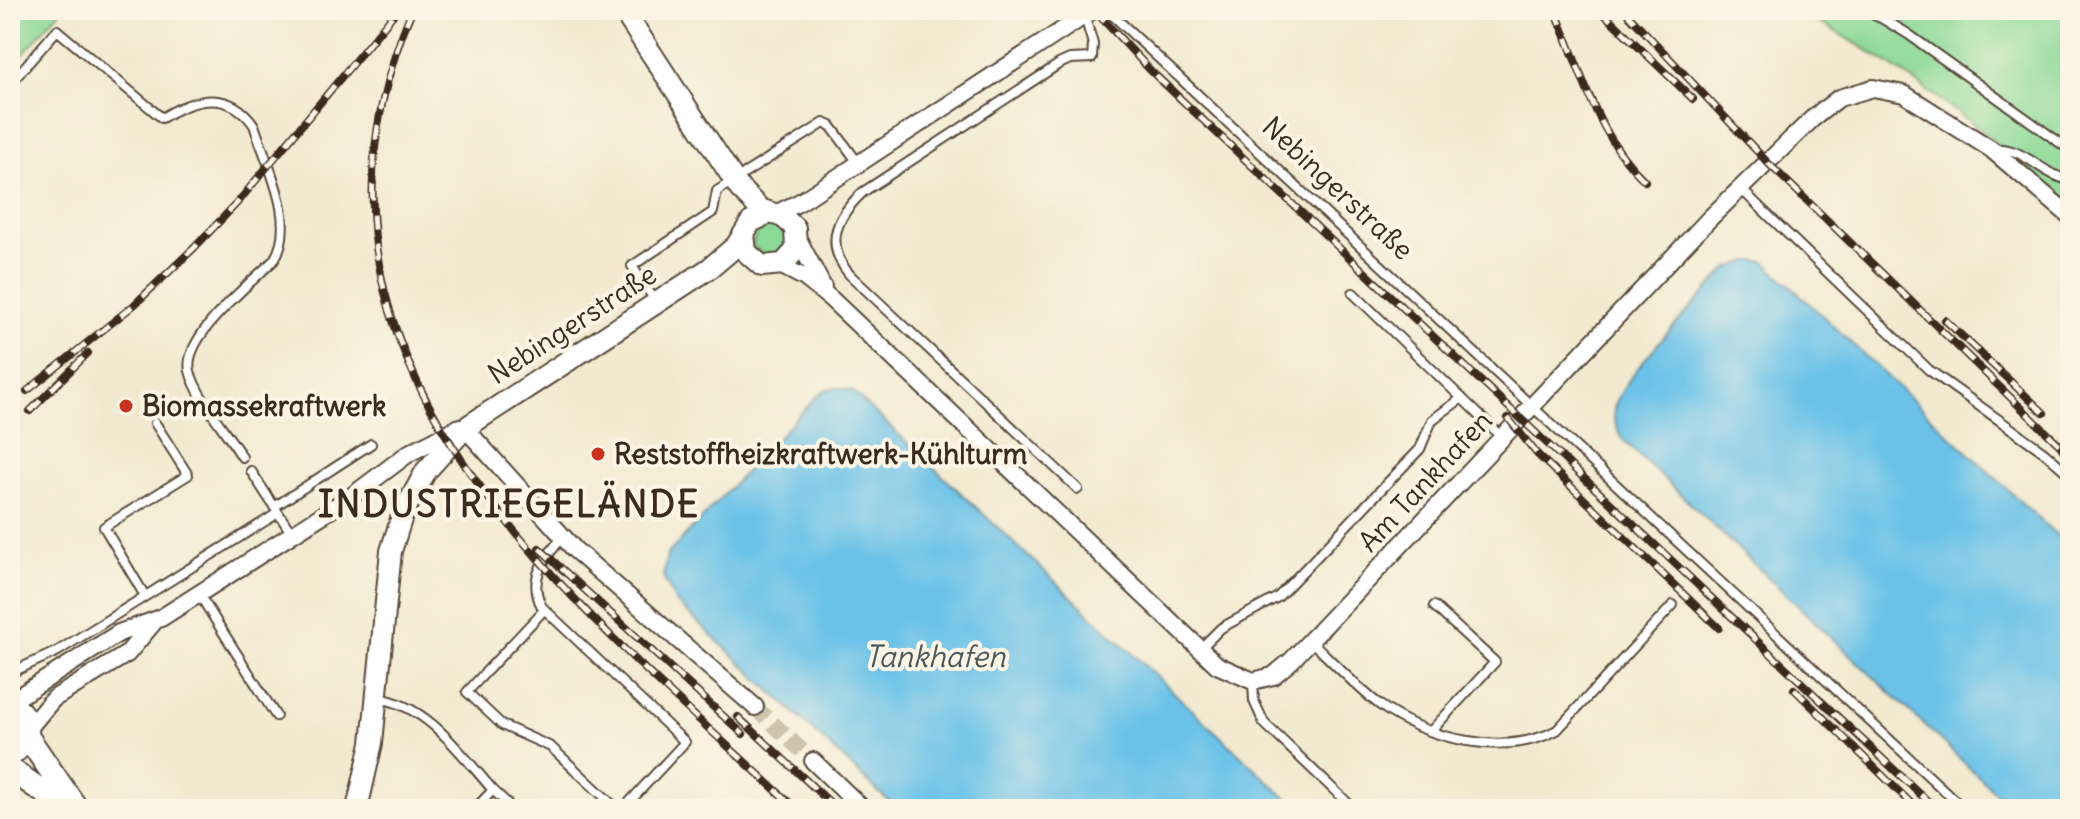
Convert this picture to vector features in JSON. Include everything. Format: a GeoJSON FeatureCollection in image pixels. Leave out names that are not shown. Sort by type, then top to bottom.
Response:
{"type":"FeatureCollection","features":[{"type":"Feature","properties":{"kind":"main road"},"geometry":{"type":"LineString","coordinates":[[10,703],[24,715],[27,732],[77,809]]}},
{"type":"Feature","properties":{"kind":"main road"},"geometry":{"type":"LineString","coordinates":[[10,754],[19,748],[27,732]]}},
{"type":"Feature","properties":{"kind":"main road"},"geometry":{"type":"LineString","coordinates":[[10,769],[68,809]]}},
{"type":"Feature","properties":{"kind":"street"},"geometry":{"type":"LineString","coordinates":[[629,12],[759,221]]}},
{"type":"Feature","properties":{"kind":"street"},"geometry":{"type":"LineString","coordinates":[[800,202],[794,212],[796,233],[792,257],[780,265],[769,267],[754,261],[745,247],[759,221],[800,202],[1089,13]]}},
{"type":"Feature","properties":{"kind":"street","name":"Am Tankhafen"},"geometry":{"type":"LineString","coordinates":[[1253,681],[1273,676],[1310,641],[1709,219],[1823,109],[1839,98],[1864,89],[1882,88],[1904,94],[1991,149],[2070,216]]}},
{"type":"Feature","properties":{"kind":"street"},"geometry":{"type":"LineString","coordinates":[[759,221],[787,219],[831,299]]}},
{"type":"Feature","properties":{"kind":"street","name":"Nebingerstraße"},"geometry":{"type":"LineString","coordinates":[[10,703],[119,633],[155,621],[292,534],[428,441],[453,428],[457,435],[710,268],[759,221]]}},
{"type":"Feature","properties":{"kind":"street","name":"Nebingerstraße"},"geometry":{"type":"LineString","coordinates":[[710,268],[754,261]]}},
{"type":"Feature","properties":{"kind":"street"},"geometry":{"type":"LineString","coordinates":[[780,265],[805,278],[831,299],[1200,649],[1234,676],[1253,681]]}},
{"type":"Feature","properties":{"kind":"street"},"geometry":{"type":"LineString","coordinates":[[357,809],[367,772],[387,577],[395,538],[413,491],[457,435],[563,537],[755,707]]}},
{"type":"Feature","properties":{"kind":"street","name":"Nebingerstraße"},"geometry":{"type":"LineString","coordinates":[[27,732],[53,699],[127,654],[155,621]]}},
{"type":"Feature","properties":{"kind":"street"},"geometry":{"type":"LineString","coordinates":[[813,761],[863,809]]}},
{"type":"Feature","properties":{"kind":"lane","name":"Nebingerstraße"},"geometry":{"type":"LineString","coordinates":[[1107,10],[1964,809]]}},
{"type":"Feature","properties":{"kind":"lane"},"geometry":{"type":"LineString","coordinates":[[1868,10],[1908,34],[2070,150]]}},
{"type":"Feature","properties":{"kind":"lane"},"geometry":{"type":"LineString","coordinates":[[1078,489],[850,275],[842,266],[834,241],[837,223],[845,209],[863,192],[1059,64],[1070,59],[1092,58],[1089,13]]}},
{"type":"Feature","properties":{"kind":"lane"},"geometry":{"type":"LineString","coordinates":[[10,84],[57,30],[162,118],[192,103],[219,100],[245,112],[254,125],[285,226],[282,247],[274,260],[197,338],[189,356],[190,373],[242,457]]}},
{"type":"Feature","properties":{"kind":"lane"},"geometry":{"type":"LineString","coordinates":[[656,303],[632,266],[713,212],[717,191],[737,184],[824,123],[831,126],[859,164]]}},
{"type":"Feature","properties":{"kind":"lane"},"geometry":{"type":"LineString","coordinates":[[1991,149],[2014,149],[2059,178],[2070,180]]}},
{"type":"Feature","properties":{"kind":"lane"},"geometry":{"type":"LineString","coordinates":[[1742,190],[1929,370],[2044,452],[2070,475]]}},
{"type":"Feature","properties":{"kind":"lane"},"geometry":{"type":"LineString","coordinates":[[1353,293],[1502,437]]}},
{"type":"Feature","properties":{"kind":"lane"},"geometry":{"type":"LineString","coordinates":[[1200,649],[1221,628],[1278,597],[1420,449],[1432,420],[1462,398]]}},
{"type":"Feature","properties":{"kind":"lane"},"geometry":{"type":"LineString","coordinates":[[145,596],[104,527],[188,475],[155,423]]}},
{"type":"Feature","properties":{"kind":"lane"},"geometry":{"type":"LineString","coordinates":[[10,673],[58,651],[145,596],[371,444]]}},
{"type":"Feature","properties":{"kind":"lane"},"geometry":{"type":"LineString","coordinates":[[251,471],[292,534]]}},
{"type":"Feature","properties":{"kind":"lane"},"geometry":{"type":"LineString","coordinates":[[544,610],[467,692],[502,725],[551,747],[620,809],[685,742],[544,610],[535,589],[536,577],[547,556],[563,537]]}},
{"type":"Feature","properties":{"kind":"lane"},"geometry":{"type":"LineString","coordinates":[[198,593],[276,716]]}},
{"type":"Feature","properties":{"kind":"lane"},"geometry":{"type":"LineString","coordinates":[[1310,641],[1379,704],[1407,722],[1431,731],[1486,742],[1519,744],[1557,730],[1673,605]]}},
{"type":"Feature","properties":{"kind":"lane"},"geometry":{"type":"LineString","coordinates":[[1431,731],[1495,662],[1434,606]]}},
{"type":"Feature","properties":{"kind":"lane"},"geometry":{"type":"LineString","coordinates":[[1253,681],[1254,701],[1264,723],[1354,809]]}},
{"type":"Feature","properties":{"kind":"lane"},"geometry":{"type":"LineString","coordinates":[[377,698],[400,703],[423,716],[469,760],[513,809]]}},
{"type":"Feature","properties":{"kind":"lane"},"geometry":{"type":"LineString","coordinates":[[475,809],[493,790]]}},
{"type":"Feature","properties":{"kind":"green space"},"geometry":{"type":"Polygon","coordinates":[[[10,10],[61,10],[10,69],[10,10]]]}},
{"type":"Feature","properties":{"kind":"green space"},"geometry":{"type":"Polygon","coordinates":[[[1796,10],[2070,10],[2070,204],[1939,99],[1869,52],[1796,10]]]}},
{"type":"Feature","properties":{"kind":"green space"},"geometry":{"type":"Polygon","coordinates":[[[775,222],[789,237],[784,253],[765,258],[753,246],[755,235],[762,227],[775,222]]]}},
{"type":"Feature","properties":{"kind":"water"},"geometry":{"type":"Polygon","coordinates":[[[1748,261],[1764,261],[2070,548],[2070,809],[2013,809],[1624,441],[1615,423],[1614,411],[1618,397],[1629,380],[1727,269],[1748,261]]]}},
{"type":"Feature","properties":{"kind":"water","name":"Tankhafen"},"geometry":{"type":"Polygon","coordinates":[[[827,389],[852,391],[1298,809],[897,809],[676,602],[663,577],[667,555],[818,395],[827,389]]]}},
{"type":"Feature","properties":{"kind":"tunnel"},"geometry":{"type":"LineString","coordinates":[[755,707],[813,761]]}},
{"type":"Feature","properties":{"kind":"railway"},"geometry":{"type":"LineString","coordinates":[[27,391],[134,305],[194,248],[238,202],[397,10]]}},
{"type":"Feature","properties":{"kind":"railway"},"geometry":{"type":"LineString","coordinates":[[412,10],[376,137],[377,253],[408,361],[463,462],[535,555],[619,644],[796,809]]}},
{"type":"Feature","properties":{"kind":"railway"},"geometry":{"type":"LineString","coordinates":[[1094,10],[1152,72],[1936,809]]}},
{"type":"Feature","properties":{"kind":"railway"},"geometry":{"type":"LineString","coordinates":[[1555,10],[1602,122],[1628,163],[1645,181]]}},
{"type":"Feature","properties":{"kind":"railway"},"geometry":{"type":"LineString","coordinates":[[1600,10],[1693,99]]}},
{"type":"Feature","properties":{"kind":"railway"},"geometry":{"type":"LineString","coordinates":[[1624,10],[1769,164],[2070,455]]}},
{"type":"Feature","properties":{"kind":"railway"},"geometry":{"type":"LineString","coordinates":[[1945,320],[2044,413]]}},
{"type":"Feature","properties":{"kind":"railway"},"geometry":{"type":"LineString","coordinates":[[30,411],[88,353]]}},
{"type":"Feature","properties":{"kind":"railway"},"geometry":{"type":"LineString","coordinates":[[1508,418],[1537,454],[1719,628]]}},
{"type":"Feature","properties":{"kind":"railway"},"geometry":{"type":"LineString","coordinates":[[539,548],[743,734]]}},
{"type":"Feature","properties":{"kind":"railway"},"geometry":{"type":"LineString","coordinates":[[1794,689],[1917,809]]}},
{"type":"Feature","properties":{"kind":"railway"},"geometry":{"type":"LineString","coordinates":[[738,717],[837,809]]}},
{"type":"Feature","properties":{"kind":"place","name":"Biomassekraftwerk"},"geometry":{"type":"Point","coordinates":[126,406]}},
{"type":"Feature","properties":{"kind":"place","name":"Reststoffheizkraftwerk-Kühlturm"},"geometry":{"type":"Point","coordinates":[598,454]}},
{"type":"Feature","properties":{"kind":"district","name":"INDUSTRIEGELÄNDE"},"geometry":{"type":"Point","coordinates":[509,504]}}]}
